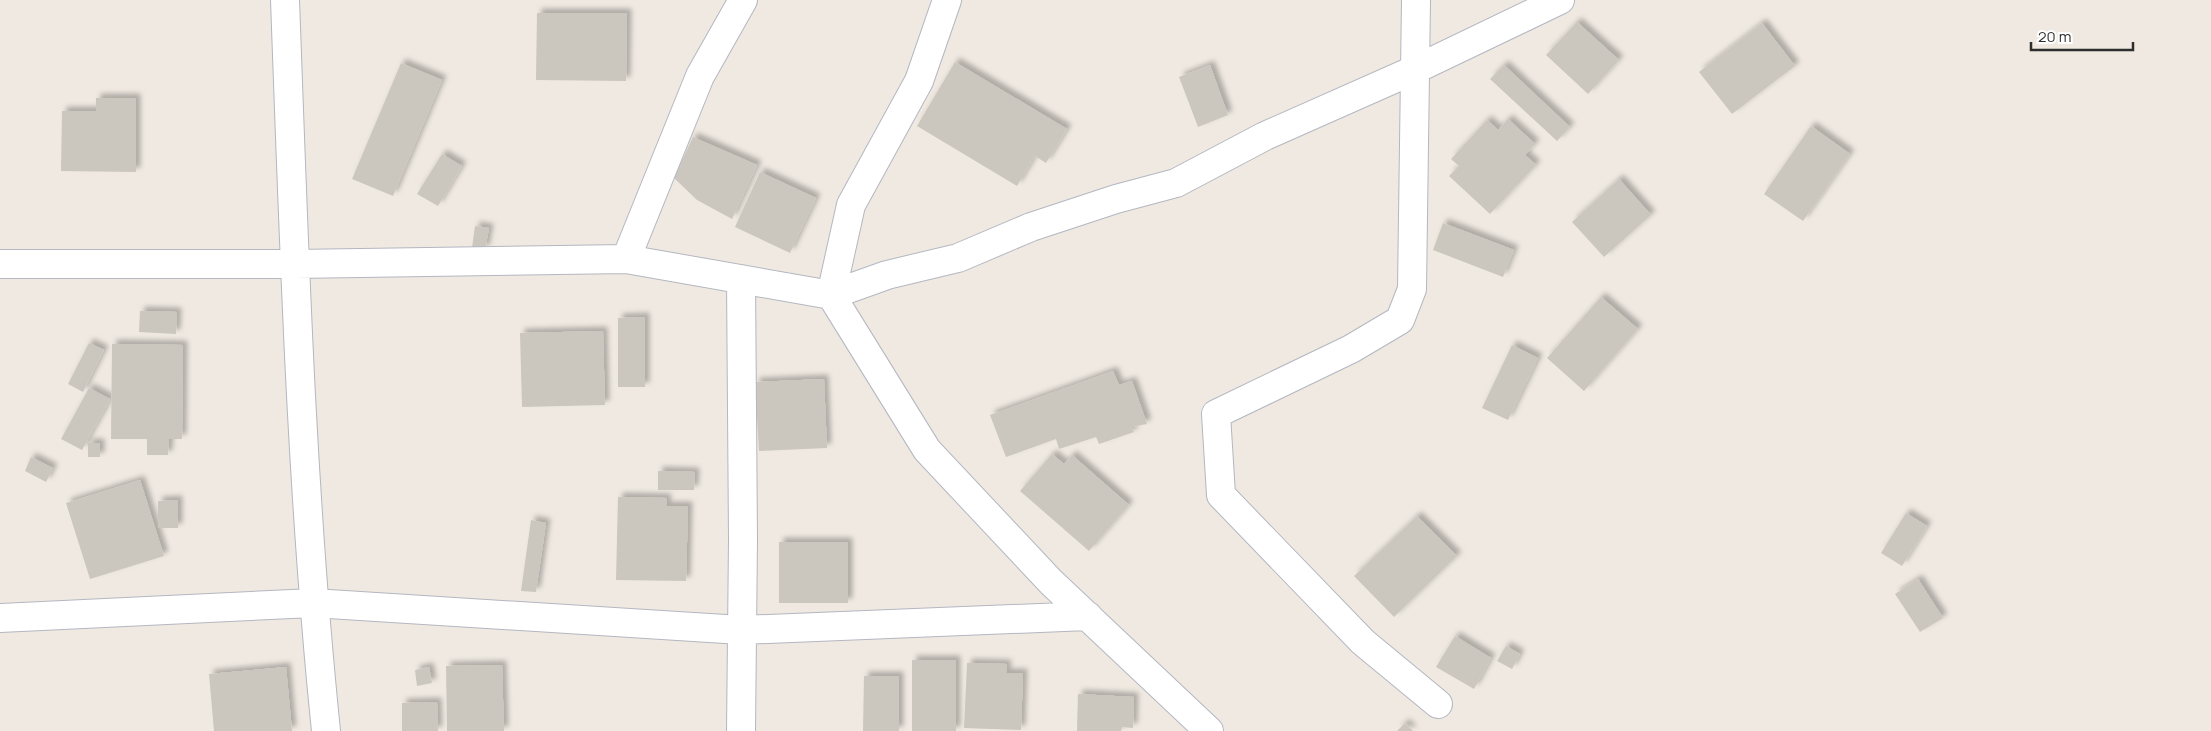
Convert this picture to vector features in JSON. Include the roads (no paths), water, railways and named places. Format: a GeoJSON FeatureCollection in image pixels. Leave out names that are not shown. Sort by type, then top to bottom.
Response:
{"type":"FeatureCollection","features":[{"type":"Feature","properties":{"kind":"street"},"geometry":{"type":"LineString","coordinates":[[285,0],[294,264],[313,603],[326,731]]}},
{"type":"Feature","properties":{"kind":"street"},"geometry":{"type":"LineString","coordinates":[[947,0],[920,81],[851,205],[831,295],[927,450],[1051,582],[1209,731]]}},
{"type":"Feature","properties":{"kind":"street"},"geometry":{"type":"LineString","coordinates":[[1416,0],[1412,289],[1400,320],[1351,349],[1216,414],[1221,495],[1363,642],[1438,704]]}},
{"type":"Feature","properties":{"kind":"street"},"geometry":{"type":"LineString","coordinates":[[0,264],[294,264],[626,260],[831,295],[887,275],[958,258],[1031,227],[1116,199],[1176,183],[1265,136],[1414,70],[1560,0]]}},
{"type":"Feature","properties":{"kind":"street"},"geometry":{"type":"LineString","coordinates":[[626,260],[700,76],[734,2]]}},
{"type":"Feature","properties":{"kind":"street"},"geometry":{"type":"LineString","coordinates":[[741,279],[743,539],[741,731]]}},
{"type":"Feature","properties":{"kind":"street"},"geometry":{"type":"LineString","coordinates":[[0,618],[313,603],[741,630],[1088,616]]}}]}
